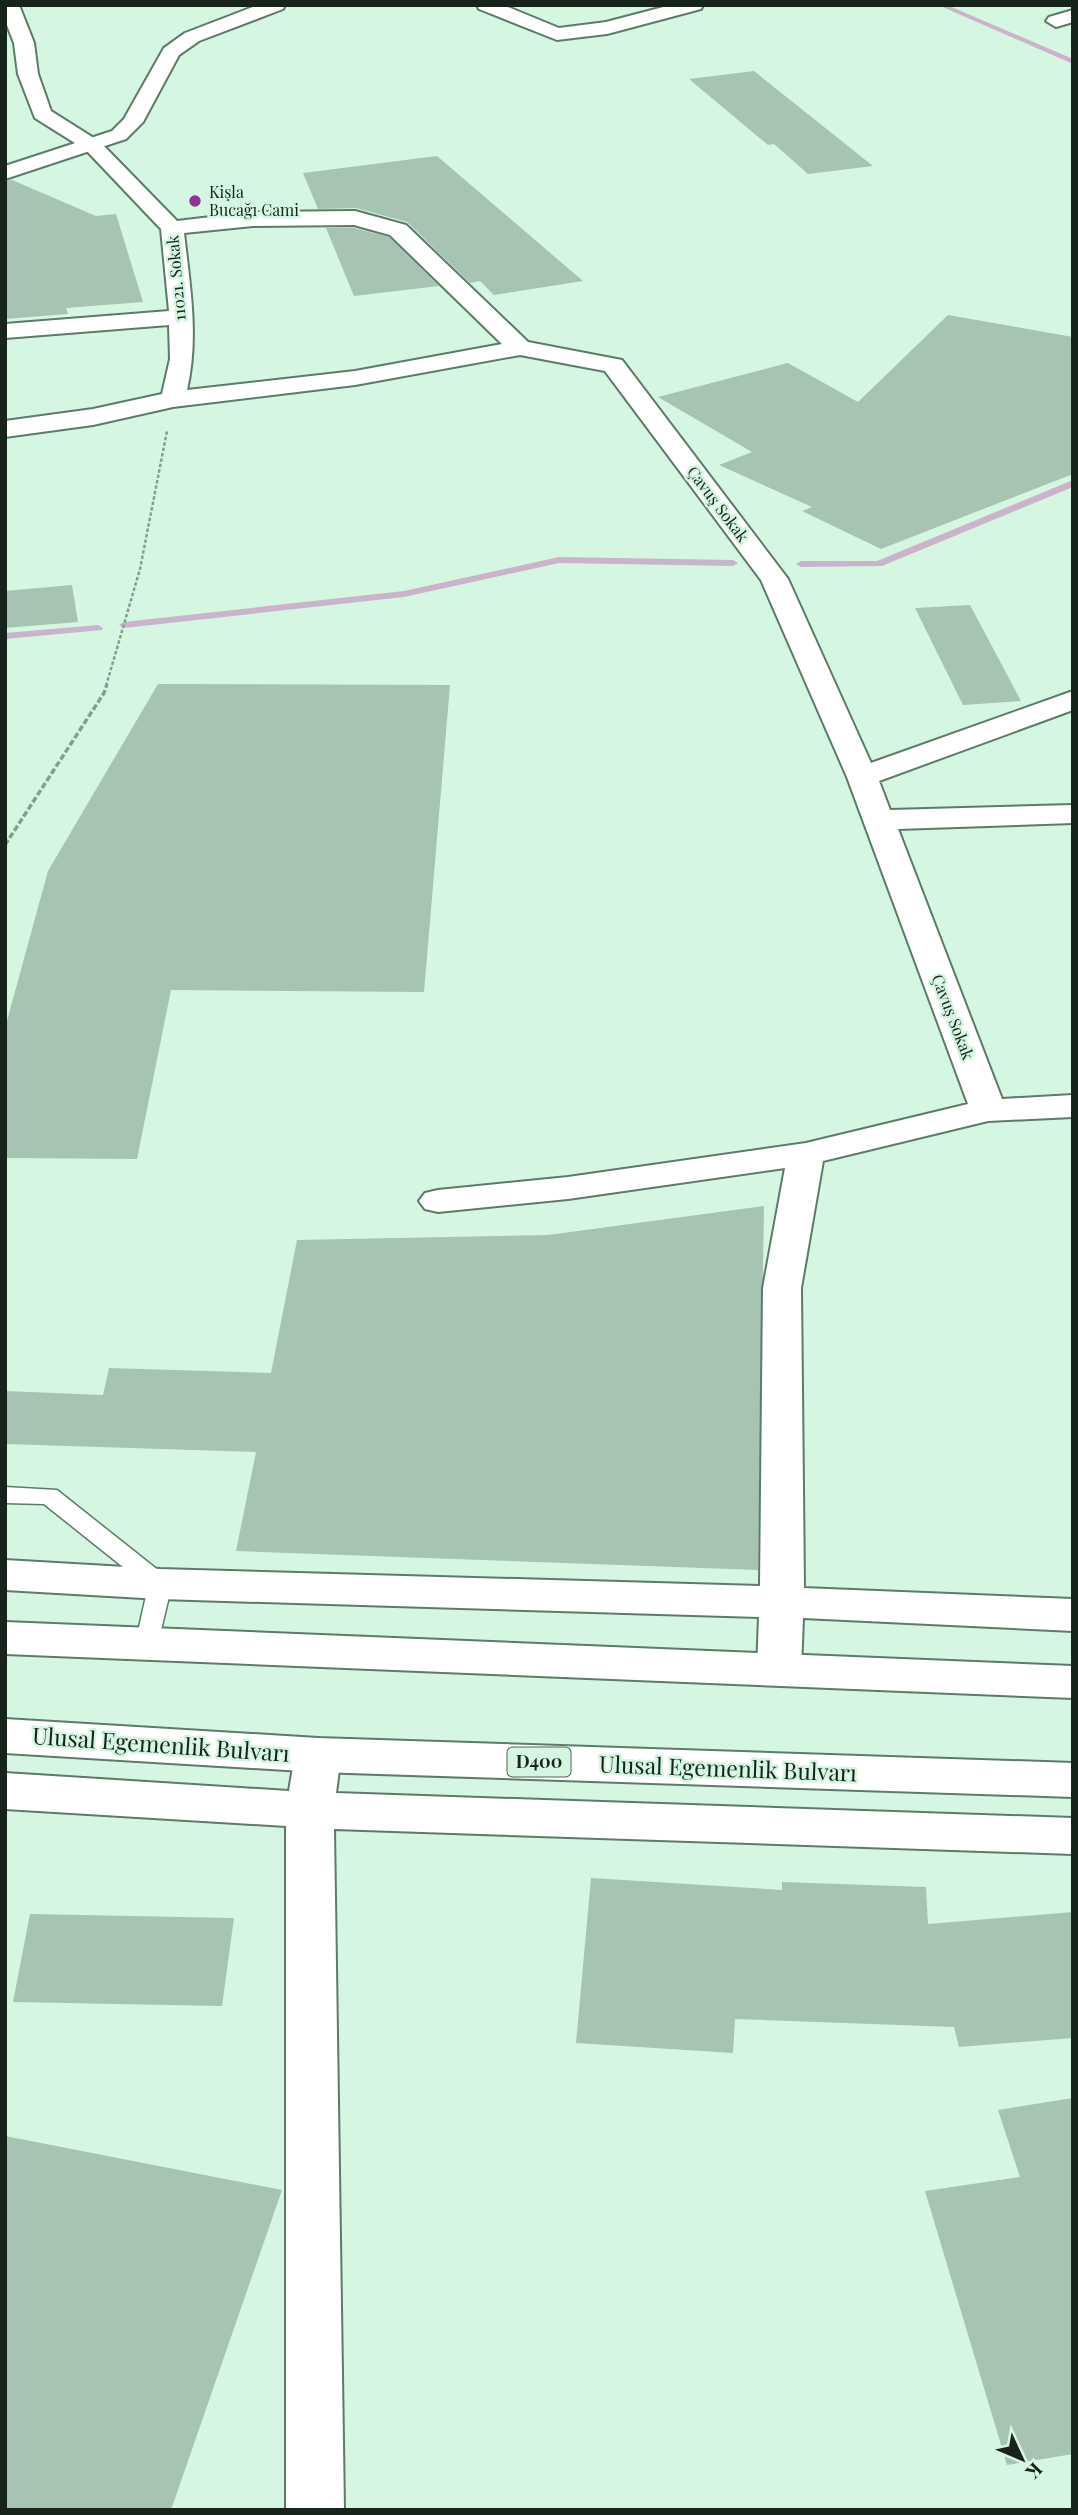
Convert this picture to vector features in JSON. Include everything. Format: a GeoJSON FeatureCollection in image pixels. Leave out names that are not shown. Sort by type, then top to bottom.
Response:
{"type":"FeatureCollection","features":[{"type":"Feature","properties":{"kind":"main road","name":"11021. Sokak"},"geometry":{"type":"LineString","coordinates":[[9,5],[24,43],[28,74],[42,114],[93,146],[172,228],[181,317],[182,359],[173,399]]}},
{"type":"Feature","properties":{"kind":"main road"},"geometry":{"type":"LineString","coordinates":[[5,173],[93,146],[119,135],[134,122],[171,52],[192,37],[276,5]]}},
{"type":"Feature","properties":{"kind":"main road"},"geometry":{"type":"LineString","coordinates":[[486,5],[557,34],[607,28],[694,5]]}},
{"type":"Feature","properties":{"kind":"main road"},"geometry":{"type":"LineString","coordinates":[[172,228],[253,219],[355,218],[398,230],[520,348]]}},
{"type":"Feature","properties":{"kind":"main road"},"geometry":{"type":"LineString","coordinates":[[5,331],[181,317]]}},
{"type":"Feature","properties":{"kind":"main road"},"geometry":{"type":"LineString","coordinates":[[5,429],[93,417],[173,399],[355,379],[520,348]]}},
{"type":"Feature","properties":{"kind":"main road","name":"Çavuş Sokak"},"geometry":{"type":"LineString","coordinates":[[520,348],[613,365],[774,579],[862,777],[989,1110]]}},
{"type":"Feature","properties":{"kind":"main road"},"geometry":{"type":"LineString","coordinates":[[862,777],[1073,700]]}},
{"type":"Feature","properties":{"kind":"main road"},"geometry":{"type":"LineString","coordinates":[[878,820],[1073,814]]}},
{"type":"Feature","properties":{"kind":"main road"},"geometry":{"type":"LineString","coordinates":[[438,1201],[568,1188],[806,1154],[989,1110],[1073,1105]]}},
{"type":"Feature","properties":{"kind":"main road"},"geometry":{"type":"LineString","coordinates":[[779,1669],[782,1602],[782,1288],[806,1154]]}},
{"type":"Feature","properties":{"kind":"main road"},"geometry":{"type":"LineString","coordinates":[[5,1575],[160,1584],[782,1602],[1073,1615]]}},
{"type":"Feature","properties":{"kind":"main road"},"geometry":{"type":"LineString","coordinates":[[5,1638],[1073,1682]]}},
{"type":"Feature","properties":{"kind":"main road","name":"Ulusal Egemenlik Bulvarı"},"geometry":{"type":"LineString","coordinates":[[5,1736],[318,1755],[1073,1780]]}},
{"type":"Feature","properties":{"kind":"main road"},"geometry":{"type":"LineString","coordinates":[[315,2510],[310,1810],[318,1755]]}},
{"type":"Feature","properties":{"kind":"main road"},"geometry":{"type":"LineString","coordinates":[[5,1791],[310,1810],[1073,1836]]}},
{"type":"Feature","properties":{"kind":"lane"},"geometry":{"type":"LineString","coordinates":[[5,1495],[49,1496],[160,1584],[147,1645]]}},
{"type":"Feature","properties":{"kind":"path"},"geometry":{"type":"LineString","coordinates":[[5,845],[104,692],[140,569],[173,399]]}},
{"type":"Feature","properties":{"kind":"building"},"geometry":{"type":"Polygon","coordinates":[[[754,71],[873,166],[808,174],[774,144],[768,145],[689,79],[754,71]]]}},
{"type":"Feature","properties":{"kind":"building"},"geometry":{"type":"Polygon","coordinates":[[[437,156],[583,281],[494,295],[480,281],[470,283],[407,222],[356,208],[318,209],[303,173],[437,156]]]}},
{"type":"Feature","properties":{"kind":"building"},"geometry":{"type":"Polygon","coordinates":[[[12,180],[96,216],[116,214],[143,302],[66,308],[68,314],[5,319],[5,181],[12,180]]]}},
{"type":"Feature","properties":{"kind":"building"},"geometry":{"type":"Polygon","coordinates":[[[326,228],[354,228],[389,237],[439,286],[354,296],[326,228]]]}},
{"type":"Feature","properties":{"kind":"building"},"geometry":{"type":"Polygon","coordinates":[[[948,315],[1073,337],[1073,474],[881,549],[802,511],[812,507],[719,465],[752,452],[658,397],[788,363],[858,402],[948,315]]]}},
{"type":"Feature","properties":{"kind":"building"},"geometry":{"type":"Polygon","coordinates":[[[72,585],[78,622],[5,628],[5,591],[72,585]]]}},
{"type":"Feature","properties":{"kind":"building"},"geometry":{"type":"Polygon","coordinates":[[[970,605],[1021,701],[963,705],[915,608],[970,605]]]}},
{"type":"Feature","properties":{"kind":"building"},"geometry":{"type":"Polygon","coordinates":[[[158,684],[450,685],[424,992],[171,990],[137,1159],[5,1158],[5,1028],[48,871],[158,684]]]}},
{"type":"Feature","properties":{"kind":"building"},"geometry":{"type":"Polygon","coordinates":[[[764,1206],[758,1570],[236,1551],[256,1452],[5,1444],[5,1391],[103,1395],[109,1368],[271,1373],[297,1240],[548,1235],[764,1206]]]}},
{"type":"Feature","properties":{"kind":"building"},"geometry":{"type":"Polygon","coordinates":[[[591,1878],[782,1890],[782,1882],[926,1887],[928,1924],[1073,1912],[1073,2038],[959,2047],[954,2027],[735,2019],[733,2053],[576,2043],[591,1878]]]}},
{"type":"Feature","properties":{"kind":"building"},"geometry":{"type":"Polygon","coordinates":[[[30,1914],[234,1918],[222,2006],[13,2002],[30,1914]]]}},
{"type":"Feature","properties":{"kind":"building"},"geometry":{"type":"Polygon","coordinates":[[[1073,2098],[1073,2454],[1007,2465],[925,2191],[1020,2177],[998,2110],[1073,2098]]]}},
{"type":"Feature","properties":{"kind":"building"},"geometry":{"type":"Polygon","coordinates":[[[5,2136],[282,2190],[171,2510],[5,2510],[5,2136]]]}},
{"type":"Feature","properties":{"kind":"waterway"},"geometry":{"type":"LineString","coordinates":[[941,5],[1073,62]]}},
{"type":"Feature","properties":{"kind":"waterway"},"geometry":{"type":"LineString","coordinates":[[801,564],[878,564],[1073,483]]}},
{"type":"Feature","properties":{"kind":"waterway"},"geometry":{"type":"LineString","coordinates":[[124,625],[404,594],[559,560],[733,563]]}},
{"type":"Feature","properties":{"kind":"waterway"},"geometry":{"type":"LineString","coordinates":[[5,636],[98,628]]}},
{"type":"Feature","properties":{"kind":"place","name":"Kişla Bucağı Cami"},"geometry":{"type":"Point","coordinates":[195,201]}}]}
